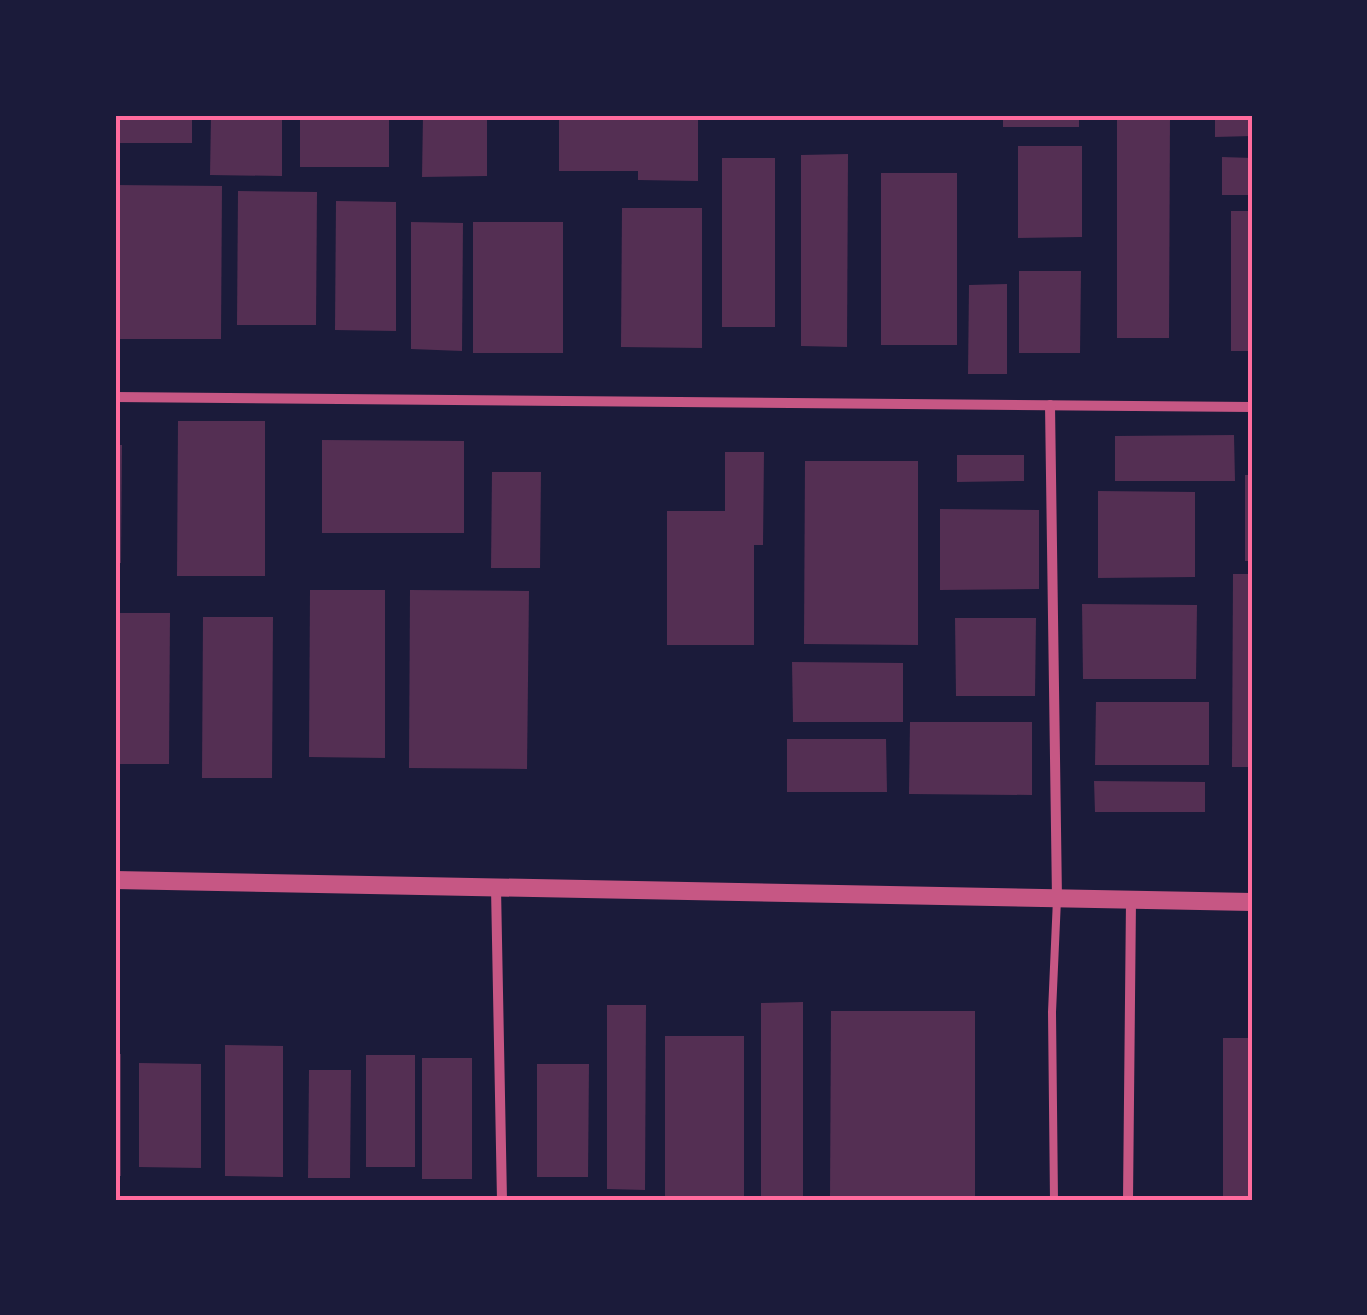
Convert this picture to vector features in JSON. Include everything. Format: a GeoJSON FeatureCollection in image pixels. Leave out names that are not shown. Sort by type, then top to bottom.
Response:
{"type":"FeatureCollection","features":[{"type":"Feature","properties":{"kind":"street"},"geometry":{"type":"LineString","coordinates":[[115,397],[1252,407]]}},
{"type":"Feature","properties":{"kind":"street"},"geometry":{"type":"LineString","coordinates":[[1050,405],[1057,899]]}},
{"type":"Feature","properties":{"kind":"street"},"geometry":{"type":"LineString","coordinates":[[115,880],[1252,902]]}},
{"type":"Feature","properties":{"kind":"street"},"geometry":{"type":"LineString","coordinates":[[496,888],[502,1200]]}},
{"type":"Feature","properties":{"kind":"street"},"geometry":{"type":"LineString","coordinates":[[1128,1200],[1130,900]]}},
{"type":"Feature","properties":{"kind":"lane"},"geometry":{"type":"LineString","coordinates":[[1054,1200],[1052,1012],[1057,899]]}},
{"type":"Feature","properties":{"kind":"building"},"geometry":{"type":"Polygon","coordinates":[[[115,115],[192,115],[192,143],[115,143],[115,115]]]}},
{"type":"Feature","properties":{"kind":"building"},"geometry":{"type":"Polygon","coordinates":[[[211,115],[282,115],[282,176],[210,175],[211,115]]]}},
{"type":"Feature","properties":{"kind":"building"},"geometry":{"type":"Polygon","coordinates":[[[300,115],[389,115],[389,167],[300,167],[300,115]]]}},
{"type":"Feature","properties":{"kind":"building"},"geometry":{"type":"Polygon","coordinates":[[[423,115],[487,115],[487,176],[422,177],[423,115]]]}},
{"type":"Feature","properties":{"kind":"building"},"geometry":{"type":"Polygon","coordinates":[[[559,115],[698,115],[698,181],[638,180],[638,171],[559,171],[559,115]]]}},
{"type":"Feature","properties":{"kind":"building"},"geometry":{"type":"Polygon","coordinates":[[[776,115],[844,115],[844,119],[776,119],[776,115]]]}},
{"type":"Feature","properties":{"kind":"building"},"geometry":{"type":"Polygon","coordinates":[[[1003,115],[1079,115],[1079,127],[1003,127],[1003,115]]]}},
{"type":"Feature","properties":{"kind":"building"},"geometry":{"type":"Polygon","coordinates":[[[1117,115],[1170,115],[1169,338],[1117,338],[1117,115]]]}},
{"type":"Feature","properties":{"kind":"building"},"geometry":{"type":"Polygon","coordinates":[[[1215,115],[1252,115],[1252,136],[1215,137],[1215,115]]]}},
{"type":"Feature","properties":{"kind":"building"},"geometry":{"type":"Polygon","coordinates":[[[1018,146],[1082,146],[1082,237],[1018,238],[1018,146]]]}},
{"type":"Feature","properties":{"kind":"building"},"geometry":{"type":"Polygon","coordinates":[[[848,154],[847,347],[801,346],[801,155],[848,154]]]}},
{"type":"Feature","properties":{"kind":"building"},"geometry":{"type":"Polygon","coordinates":[[[1222,157],[1252,158],[1252,195],[1222,195],[1222,157]]]}},
{"type":"Feature","properties":{"kind":"building"},"geometry":{"type":"Polygon","coordinates":[[[722,158],[775,158],[775,327],[722,327],[722,158]]]}},
{"type":"Feature","properties":{"kind":"building"},"geometry":{"type":"Polygon","coordinates":[[[881,173],[957,173],[957,345],[881,345],[881,173]]]}},
{"type":"Feature","properties":{"kind":"building"},"geometry":{"type":"Polygon","coordinates":[[[115,185],[222,186],[221,339],[115,339],[115,185]]]}},
{"type":"Feature","properties":{"kind":"building"},"geometry":{"type":"Polygon","coordinates":[[[238,191],[317,192],[316,325],[237,325],[238,191]]]}},
{"type":"Feature","properties":{"kind":"building"},"geometry":{"type":"Polygon","coordinates":[[[336,201],[396,202],[396,331],[335,330],[336,201]]]}},
{"type":"Feature","properties":{"kind":"building"},"geometry":{"type":"Polygon","coordinates":[[[622,208],[702,208],[702,348],[621,347],[622,208]]]}},
{"type":"Feature","properties":{"kind":"building"},"geometry":{"type":"Polygon","coordinates":[[[1231,211],[1252,211],[1252,351],[1231,351],[1231,211]]]}},
{"type":"Feature","properties":{"kind":"building"},"geometry":{"type":"Polygon","coordinates":[[[411,222],[463,223],[462,351],[411,349],[411,222]]]}},
{"type":"Feature","properties":{"kind":"building"},"geometry":{"type":"Polygon","coordinates":[[[473,222],[563,222],[563,353],[473,353],[473,222]]]}},
{"type":"Feature","properties":{"kind":"building"},"geometry":{"type":"Polygon","coordinates":[[[1019,271],[1081,271],[1080,353],[1019,353],[1019,271]]]}},
{"type":"Feature","properties":{"kind":"building"},"geometry":{"type":"Polygon","coordinates":[[[1007,284],[1007,374],[968,374],[969,285],[1007,284]]]}},
{"type":"Feature","properties":{"kind":"building"},"geometry":{"type":"Polygon","coordinates":[[[178,421],[265,421],[265,576],[177,576],[178,421]]]}},
{"type":"Feature","properties":{"kind":"building"},"geometry":{"type":"Polygon","coordinates":[[[1234,435],[1235,481],[1115,481],[1115,436],[1234,435]]]}},
{"type":"Feature","properties":{"kind":"building"},"geometry":{"type":"Polygon","coordinates":[[[322,440],[464,441],[464,533],[322,533],[322,440]]]}},
{"type":"Feature","properties":{"kind":"building"},"geometry":{"type":"Polygon","coordinates":[[[115,445],[122,445],[121,563],[115,563],[115,445]]]}},
{"type":"Feature","properties":{"kind":"building"},"geometry":{"type":"Polygon","coordinates":[[[725,452],[764,452],[763,545],[754,545],[754,645],[667,645],[667,511],[725,511],[725,452]]]}},
{"type":"Feature","properties":{"kind":"building"},"geometry":{"type":"Polygon","coordinates":[[[957,455],[1024,455],[1024,481],[957,482],[957,455]]]}},
{"type":"Feature","properties":{"kind":"building"},"geometry":{"type":"Polygon","coordinates":[[[805,461],[918,461],[918,645],[804,644],[805,461]]]}},
{"type":"Feature","properties":{"kind":"building"},"geometry":{"type":"Polygon","coordinates":[[[492,472],[541,472],[540,568],[491,568],[492,472]]]}},
{"type":"Feature","properties":{"kind":"building"},"geometry":{"type":"Polygon","coordinates":[[[1245,475],[1252,475],[1252,561],[1245,561],[1245,475]]]}},
{"type":"Feature","properties":{"kind":"building"},"geometry":{"type":"Polygon","coordinates":[[[1098,491],[1195,492],[1195,577],[1098,578],[1098,491]]]}},
{"type":"Feature","properties":{"kind":"building"},"geometry":{"type":"Polygon","coordinates":[[[940,509],[1039,510],[1039,589],[940,590],[940,509]]]}},
{"type":"Feature","properties":{"kind":"building"},"geometry":{"type":"Polygon","coordinates":[[[1233,574],[1252,574],[1252,767],[1232,767],[1233,574]]]}},
{"type":"Feature","properties":{"kind":"building"},"geometry":{"type":"Polygon","coordinates":[[[310,590],[385,590],[385,758],[309,757],[310,590]]]}},
{"type":"Feature","properties":{"kind":"building"},"geometry":{"type":"Polygon","coordinates":[[[410,590],[529,591],[527,769],[409,768],[410,590]]]}},
{"type":"Feature","properties":{"kind":"building"},"geometry":{"type":"Polygon","coordinates":[[[1082,604],[1197,605],[1196,679],[1083,679],[1082,604]]]}},
{"type":"Feature","properties":{"kind":"building"},"geometry":{"type":"Polygon","coordinates":[[[115,613],[170,613],[169,764],[115,764],[115,613]]]}},
{"type":"Feature","properties":{"kind":"building"},"geometry":{"type":"Polygon","coordinates":[[[203,617],[273,617],[272,778],[202,778],[203,617]]]}},
{"type":"Feature","properties":{"kind":"building"},"geometry":{"type":"Polygon","coordinates":[[[955,618],[1036,618],[1035,696],[956,696],[955,618]]]}},
{"type":"Feature","properties":{"kind":"building"},"geometry":{"type":"Polygon","coordinates":[[[792,662],[903,663],[903,722],[793,722],[792,662]]]}},
{"type":"Feature","properties":{"kind":"building"},"geometry":{"type":"Polygon","coordinates":[[[1096,702],[1209,702],[1209,765],[1095,765],[1096,702]]]}},
{"type":"Feature","properties":{"kind":"building"},"geometry":{"type":"Polygon","coordinates":[[[910,722],[1032,722],[1032,795],[909,794],[910,722]]]}},
{"type":"Feature","properties":{"kind":"building"},"geometry":{"type":"Polygon","coordinates":[[[787,739],[886,739],[887,792],[787,792],[787,739]]]}},
{"type":"Feature","properties":{"kind":"building"},"geometry":{"type":"Polygon","coordinates":[[[1094,781],[1205,782],[1205,812],[1095,812],[1094,781]]]}},
{"type":"Feature","properties":{"kind":"building"},"geometry":{"type":"Polygon","coordinates":[[[803,1002],[803,1200],[761,1200],[761,1003],[803,1002]]]}},
{"type":"Feature","properties":{"kind":"building"},"geometry":{"type":"Polygon","coordinates":[[[607,1005],[646,1005],[645,1190],[607,1189],[607,1005]]]}},
{"type":"Feature","properties":{"kind":"building"},"geometry":{"type":"Polygon","coordinates":[[[831,1011],[975,1011],[975,1200],[830,1200],[831,1011]]]}},
{"type":"Feature","properties":{"kind":"building"},"geometry":{"type":"Polygon","coordinates":[[[665,1036],[744,1036],[744,1200],[665,1200],[665,1036]]]}},
{"type":"Feature","properties":{"kind":"building"},"geometry":{"type":"Polygon","coordinates":[[[1223,1038],[1252,1038],[1252,1200],[1223,1200],[1223,1038]]]}},
{"type":"Feature","properties":{"kind":"building"},"geometry":{"type":"Polygon","coordinates":[[[225,1045],[283,1046],[283,1177],[225,1176],[225,1045]]]}},
{"type":"Feature","properties":{"kind":"building"},"geometry":{"type":"Polygon","coordinates":[[[115,1054],[121,1054],[121,1176],[115,1176],[115,1054]]]}},
{"type":"Feature","properties":{"kind":"building"},"geometry":{"type":"Polygon","coordinates":[[[366,1055],[415,1055],[415,1167],[366,1167],[366,1055]]]}},
{"type":"Feature","properties":{"kind":"building"},"geometry":{"type":"Polygon","coordinates":[[[422,1058],[472,1058],[472,1179],[422,1179],[422,1058]]]}},
{"type":"Feature","properties":{"kind":"building"},"geometry":{"type":"Polygon","coordinates":[[[139,1063],[201,1064],[201,1168],[139,1167],[139,1063]]]}},
{"type":"Feature","properties":{"kind":"building"},"geometry":{"type":"Polygon","coordinates":[[[537,1064],[589,1064],[588,1177],[537,1177],[537,1064]]]}},
{"type":"Feature","properties":{"kind":"building"},"geometry":{"type":"Polygon","coordinates":[[[309,1070],[351,1070],[350,1178],[308,1178],[309,1070]]]}}]}
